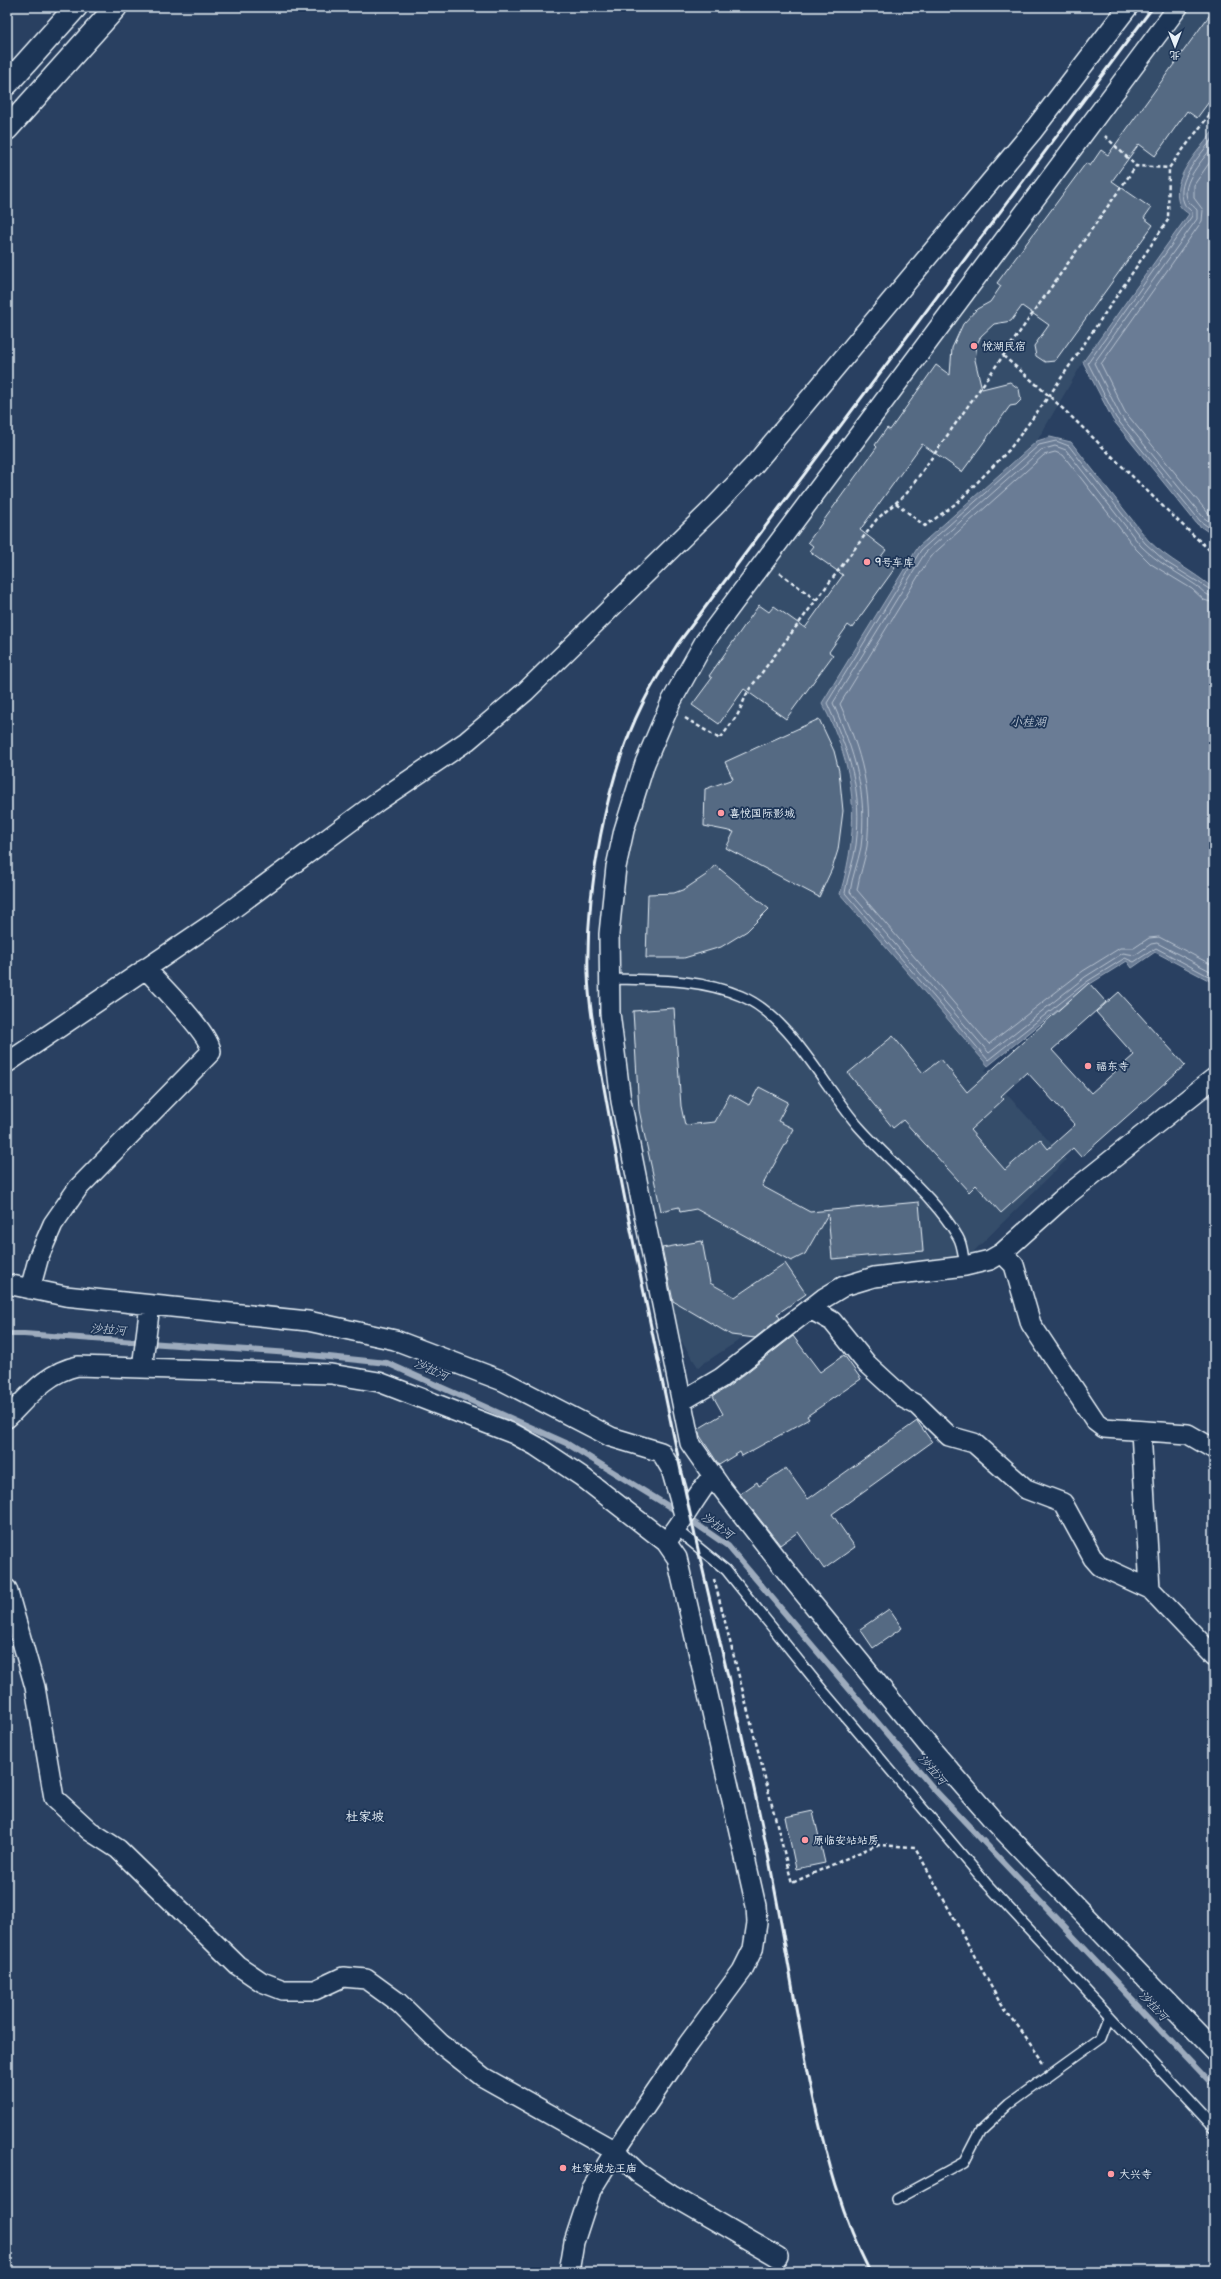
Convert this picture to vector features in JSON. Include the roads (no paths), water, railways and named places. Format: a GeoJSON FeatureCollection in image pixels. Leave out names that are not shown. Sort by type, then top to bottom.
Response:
{"type":"FeatureCollection","features":[{"type":"Feature","properties":{"kind":"main road"},"geometry":{"type":"LineString","coordinates":[[7,84],[76,7]]}},
{"type":"Feature","properties":{"kind":"main road"},"geometry":{"type":"LineString","coordinates":[[7,129],[116,7]]}},
{"type":"Feature","properties":{"kind":"street"},"geometry":{"type":"LineString","coordinates":[[7,1063],[219,919],[377,802],[467,740],[526,691],[645,573],[680,541],[754,465],[1032,132],[1128,7]]}},
{"type":"Feature","properties":{"kind":"street"},"geometry":{"type":"LineString","coordinates":[[1178,7],[1092,124],[763,560],[705,641],[668,708],[645,763],[624,830],[616,867],[609,934],[614,1059],[621,1101],[690,1443],[798,1586],[927,1744],[993,1820],[1214,2050]]}},
{"type":"Feature","properties":{"kind":"street"},"geometry":{"type":"LineString","coordinates":[[30,1289],[40,1256],[53,1224],[78,1188],[211,1052],[211,1046],[201,1031],[145,968]]}},
{"type":"Feature","properties":{"kind":"street"},"geometry":{"type":"LineString","coordinates":[[682,1401],[721,1378],[824,1298],[859,1280],[965,1266],[990,1260],[1002,1253],[1061,1200],[1214,1078]]}},
{"type":"Feature","properties":{"kind":"street"},"geometry":{"type":"LineString","coordinates":[[1002,1253],[1014,1265],[1031,1324],[1096,1422],[1104,1428],[1188,1434],[1214,1449]]}},
{"type":"Feature","properties":{"kind":"street"},"geometry":{"type":"LineString","coordinates":[[7,1284],[65,1296],[149,1310],[308,1322],[395,1340],[503,1382],[611,1437],[661,1452],[670,1469],[678,1558],[756,1906],[757,1923],[753,1949],[742,1971],[688,2044],[615,2151],[591,2190],[574,2242],[569,2272]]}},
{"type":"Feature","properties":{"kind":"street"},"geometry":{"type":"LineString","coordinates":[[810,1309],[832,1321],[867,1364],[905,1398],[917,1405],[949,1436],[974,1443],[1026,1489],[1063,1503],[1093,1558],[1100,1566],[1150,1589],[1214,1656]]}},
{"type":"Feature","properties":{"kind":"street"},"geometry":{"type":"LineString","coordinates":[[143,1364],[149,1310]]}},
{"type":"Feature","properties":{"kind":"street"},"geometry":{"type":"LineString","coordinates":[[7,1418],[41,1383],[56,1372],[78,1366],[143,1364],[331,1374],[379,1382],[514,1434],[536,1446],[581,1476],[676,1529]]}},
{"type":"Feature","properties":{"kind":"street"},"geometry":{"type":"LineString","coordinates":[[1141,1431],[1150,1589]]}},
{"type":"Feature","properties":{"kind":"street"},"geometry":{"type":"LineString","coordinates":[[676,1529],[700,1490],[713,1475]]}},
{"type":"Feature","properties":{"kind":"street"},"geometry":{"type":"LineString","coordinates":[[7,1589],[35,1687],[51,1789],[59,1804],[90,1831],[118,1849],[237,1965],[262,1982],[283,1990],[315,1990],[343,1976],[366,1979],[399,2003],[441,2044],[483,2076],[615,2151],[638,2173],[670,2195],[778,2257]]}},
{"type":"Feature","properties":{"kind":"lane"},"geometry":{"type":"LineString","coordinates":[[610,979],[676,980],[707,985],[742,996],[768,1013],[795,1041],[858,1126],[941,1213],[959,1238],[965,1266]]}},
{"type":"Feature","properties":{"kind":"lane"},"geometry":{"type":"LineString","coordinates":[[676,1529],[726,1570],[825,1693],[986,1883],[1214,2128]]}},
{"type":"Feature","properties":{"kind":"lane"},"geometry":{"type":"LineString","coordinates":[[896,2199],[964,2162],[980,2131],[1008,2104],[1102,2037],[1110,2016]]}},
{"type":"Feature","properties":{"kind":"water"},"geometry":{"type":"Polygon","coordinates":[[[1214,130],[1214,536],[1197,524],[1113,420],[1083,362],[1189,214],[1180,206],[1177,196],[1178,186],[1187,165],[1214,130]]]}},
{"type":"Feature","properties":{"kind":"water","name":"小桂湖"},"geometry":{"type":"Polygon","coordinates":[[[1050,437],[1071,442],[1148,540],[1164,554],[1214,589],[1214,983],[1155,952],[1132,968],[1127,961],[1090,984],[988,1066],[840,894],[847,868],[851,844],[852,796],[842,750],[822,703],[918,547],[1037,441],[1050,437]]]}},
{"type":"Feature","properties":{"kind":"waterway","name":"沙拉河"},"geometry":{"type":"LineString","coordinates":[[7,1334],[290,1353],[387,1363],[566,1443],[678,1512]]}},
{"type":"Feature","properties":{"kind":"waterway","name":"沙拉河"},"geometry":{"type":"LineString","coordinates":[[686,1517],[728,1546],[933,1788],[1214,2086]]}},
{"type":"Feature","properties":{"kind":"railway"},"geometry":{"type":"LineString","coordinates":[[870,2272],[843,2208],[829,2164],[818,2119],[765,1840],[740,1726],[695,1536],[624,1196],[592,1014],[588,974],[590,907],[600,836],[608,800],[618,766],[643,703],[677,645],[1153,7]]}},
{"type":"Feature","properties":{"kind":"place","name":"悦湖民宿"},"geometry":{"type":"Point","coordinates":[974,346]}},
{"type":"Feature","properties":{"kind":"place","name":"9号车库"},"geometry":{"type":"Point","coordinates":[867,562]}},
{"type":"Feature","properties":{"kind":"place","name":"喜悦国际影城"},"geometry":{"type":"Point","coordinates":[721,813]}},
{"type":"Feature","properties":{"kind":"place","name":"福东寺"},"geometry":{"type":"Point","coordinates":[1088,1066]}},
{"type":"Feature","properties":{"kind":"place","name":"原临安站站房"},"geometry":{"type":"Point","coordinates":[805,1840]}},
{"type":"Feature","properties":{"kind":"place","name":"杜家坡龙王庙"},"geometry":{"type":"Point","coordinates":[563,2168]}},
{"type":"Feature","properties":{"kind":"place","name":"大兴寺"},"geometry":{"type":"Point","coordinates":[1111,2174]}},
{"type":"Feature","properties":{"kind":"district","name":"杜家坡"},"geometry":{"type":"Point","coordinates":[365,1817]}}]}
